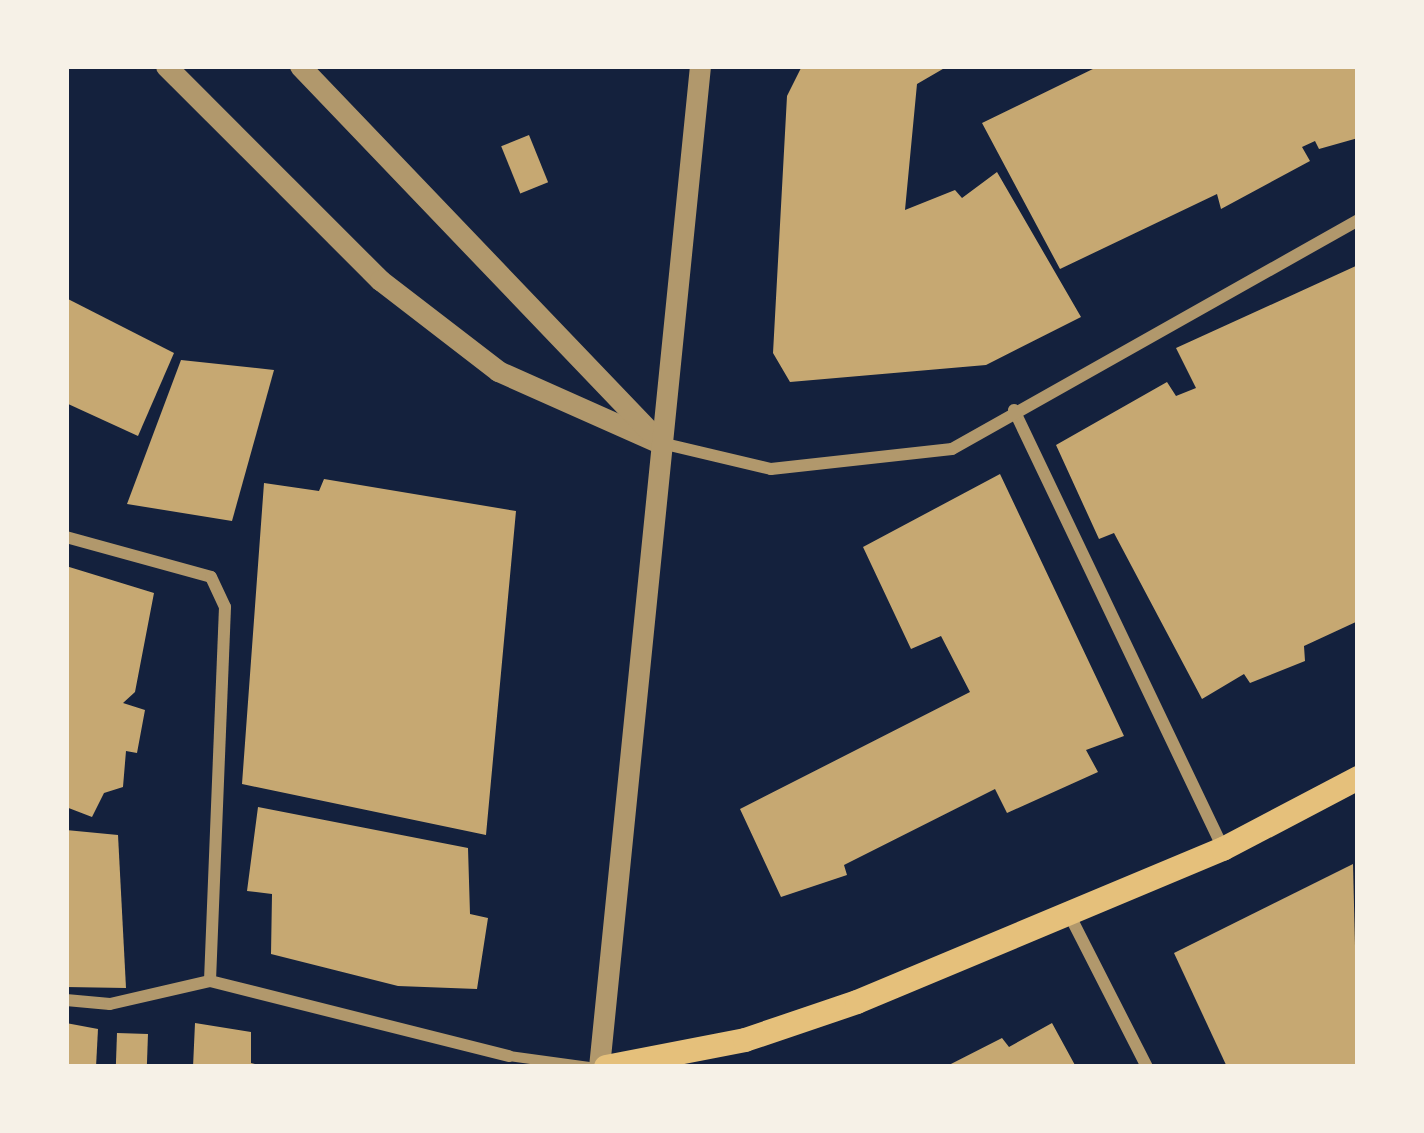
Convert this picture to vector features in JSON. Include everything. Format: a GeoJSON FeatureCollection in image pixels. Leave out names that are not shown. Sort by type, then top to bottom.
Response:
{"type":"FeatureCollection","features":[{"type":"Feature","properties":{"kind":"main road"},"geometry":{"type":"LineString","coordinates":[[598,1067],[745,1040],[1070,916],[1223,848],[1358,778]]}},
{"type":"Feature","properties":{"kind":"street"},"geometry":{"type":"LineString","coordinates":[[166,66],[380,280],[498,371],[660,443],[771,470],[886,461],[952,449],[1358,220]]}},
{"type":"Feature","properties":{"kind":"street"},"geometry":{"type":"LineString","coordinates":[[300,66],[660,443]]}},
{"type":"Feature","properties":{"kind":"street"},"geometry":{"type":"LineString","coordinates":[[66,1000],[110,1004],[210,981],[508,1056],[598,1067],[700,66]]}},
{"type":"Feature","properties":{"kind":"street"},"geometry":{"type":"LineString","coordinates":[[1014,410],[1223,848]]}},
{"type":"Feature","properties":{"kind":"street"},"geometry":{"type":"LineString","coordinates":[[66,537],[211,577],[225,607],[210,981]]}},
{"type":"Feature","properties":{"kind":"street"},"geometry":{"type":"LineString","coordinates":[[1070,916],[1147,1067]]}},
{"type":"Feature","properties":{"kind":"building"},"geometry":{"type":"Polygon","coordinates":[[[802,66],[948,66],[917,84],[905,210],[955,190],[962,198],[997,172],[1081,317],[986,365],[790,382],[773,353],[787,96],[802,66]]]}},
{"type":"Feature","properties":{"kind":"building"},"geometry":{"type":"Polygon","coordinates":[[[1099,66],[1358,66],[1358,138],[1319,149],[1315,141],[1302,147],[1310,161],[1221,209],[1217,194],[1060,269],[982,123],[1099,66]]]}},
{"type":"Feature","properties":{"kind":"building"},"geometry":{"type":"Polygon","coordinates":[[[529,135],[548,182],[520,194],[501,146],[529,135]]]}},
{"type":"Feature","properties":{"kind":"building"},"geometry":{"type":"Polygon","coordinates":[[[1358,265],[1358,621],[1304,646],[1305,661],[1250,683],[1244,674],[1202,699],[1114,533],[1099,539],[1056,445],[1167,382],[1176,396],[1196,388],[1176,348],[1358,265]]]}},
{"type":"Feature","properties":{"kind":"building"},"geometry":{"type":"Polygon","coordinates":[[[66,298],[174,353],[138,436],[66,403],[66,298]]]}},
{"type":"Feature","properties":{"kind":"building"},"geometry":{"type":"Polygon","coordinates":[[[181,360],[274,370],[232,521],[127,504],[181,360]]]}},
{"type":"Feature","properties":{"kind":"building"},"geometry":{"type":"Polygon","coordinates":[[[1000,474],[1124,736],[1086,750],[1098,772],[1007,813],[995,789],[844,865],[847,875],[781,897],[740,809],[970,692],[941,636],[911,649],[863,547],[1000,474]]]}},
{"type":"Feature","properties":{"kind":"building"},"geometry":{"type":"Polygon","coordinates":[[[324,479],[516,511],[486,835],[242,784],[264,483],[319,491],[324,479]]]}},
{"type":"Feature","properties":{"kind":"building"},"geometry":{"type":"Polygon","coordinates":[[[66,566],[154,593],[135,692],[123,703],[145,710],[137,753],[126,751],[123,787],[104,793],[92,817],[66,807],[66,566]]]}},
{"type":"Feature","properties":{"kind":"building"},"geometry":{"type":"Polygon","coordinates":[[[258,807],[468,848],[470,914],[488,918],[477,989],[398,986],[271,954],[272,894],[247,891],[258,807]]]}},
{"type":"Feature","properties":{"kind":"building"},"geometry":{"type":"Polygon","coordinates":[[[66,830],[118,835],[126,988],[66,987],[66,830]]]}},
{"type":"Feature","properties":{"kind":"building"},"geometry":{"type":"Polygon","coordinates":[[[1353,864],[1358,1067],[1227,1067],[1174,953],[1353,864]]]}},
{"type":"Feature","properties":{"kind":"building"},"geometry":{"type":"Polygon","coordinates":[[[66,1023],[98,1029],[96,1067],[66,1067],[66,1023]]]}},
{"type":"Feature","properties":{"kind":"building"},"geometry":{"type":"Polygon","coordinates":[[[195,1023],[251,1032],[251,1063],[268,1067],[193,1067],[195,1023]]]}},
{"type":"Feature","properties":{"kind":"building"},"geometry":{"type":"Polygon","coordinates":[[[1052,1023],[1076,1067],[945,1067],[1002,1038],[1009,1047],[1052,1023]]]}},
{"type":"Feature","properties":{"kind":"building"},"geometry":{"type":"Polygon","coordinates":[[[117,1033],[148,1034],[147,1067],[116,1067],[117,1033]]]}}]}
